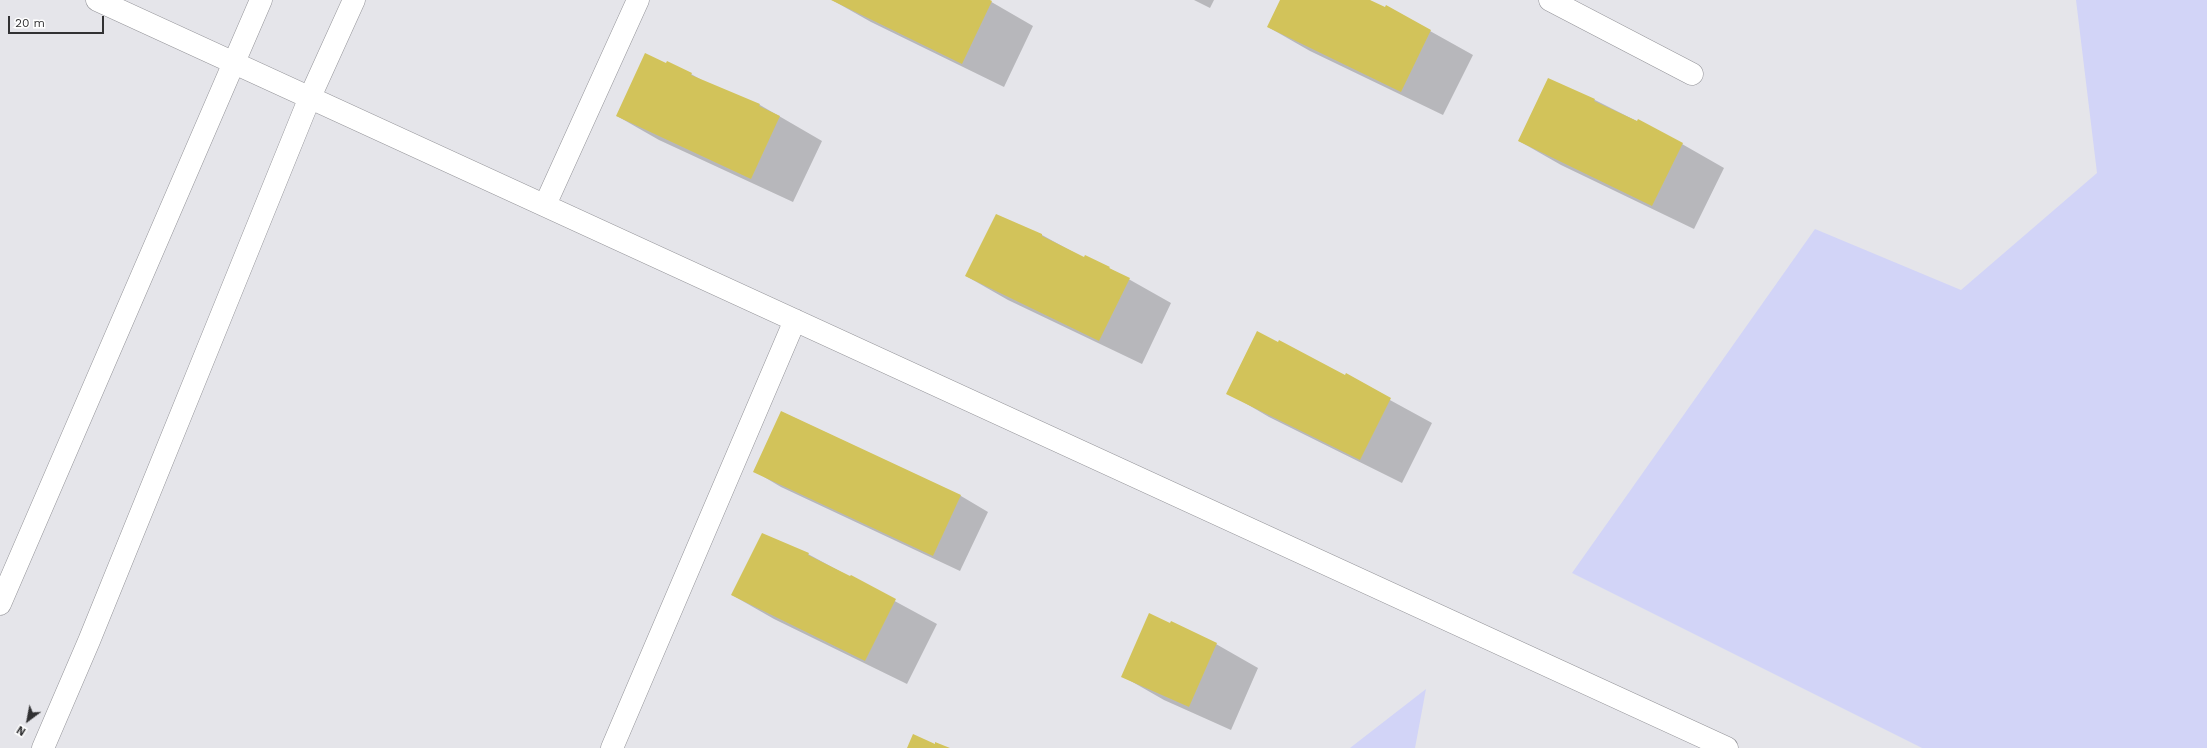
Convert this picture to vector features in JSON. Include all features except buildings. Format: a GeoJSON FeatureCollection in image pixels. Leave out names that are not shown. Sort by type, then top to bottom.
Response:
{"type":"FeatureCollection","features":[{"type":"Feature","properties":{"kind":"street"},"geometry":{"type":"LineString","coordinates":[[97,0],[545,204],[1727,748]]}},
{"type":"Feature","properties":{"kind":"street"},"geometry":{"type":"LineString","coordinates":[[0,604],[261,0]]}},
{"type":"Feature","properties":{"kind":"street"},"geometry":{"type":"LineString","coordinates":[[43,748],[92,634],[310,97],[354,0]]}},
{"type":"Feature","properties":{"kind":"street"},"geometry":{"type":"LineString","coordinates":[[545,204],[638,0]]}},
{"type":"Feature","properties":{"kind":"street"},"geometry":{"type":"LineString","coordinates":[[1550,0],[1692,74]]}},
{"type":"Feature","properties":{"kind":"street"},"geometry":{"type":"LineString","coordinates":[[612,748],[795,320]]}},
{"type":"Feature","properties":{"kind":"shaded area"},"geometry":{"type":"Polygon","coordinates":[[[2076,0],[2207,0],[2207,748],[1922,748],[1572,573],[1815,229],[1961,290],[2097,173],[2076,0]]]}},
{"type":"Feature","properties":{"kind":"shaded area"},"geometry":{"type":"Polygon","coordinates":[[[1426,689],[1415,748],[1350,748],[1426,689]]]}}]}
